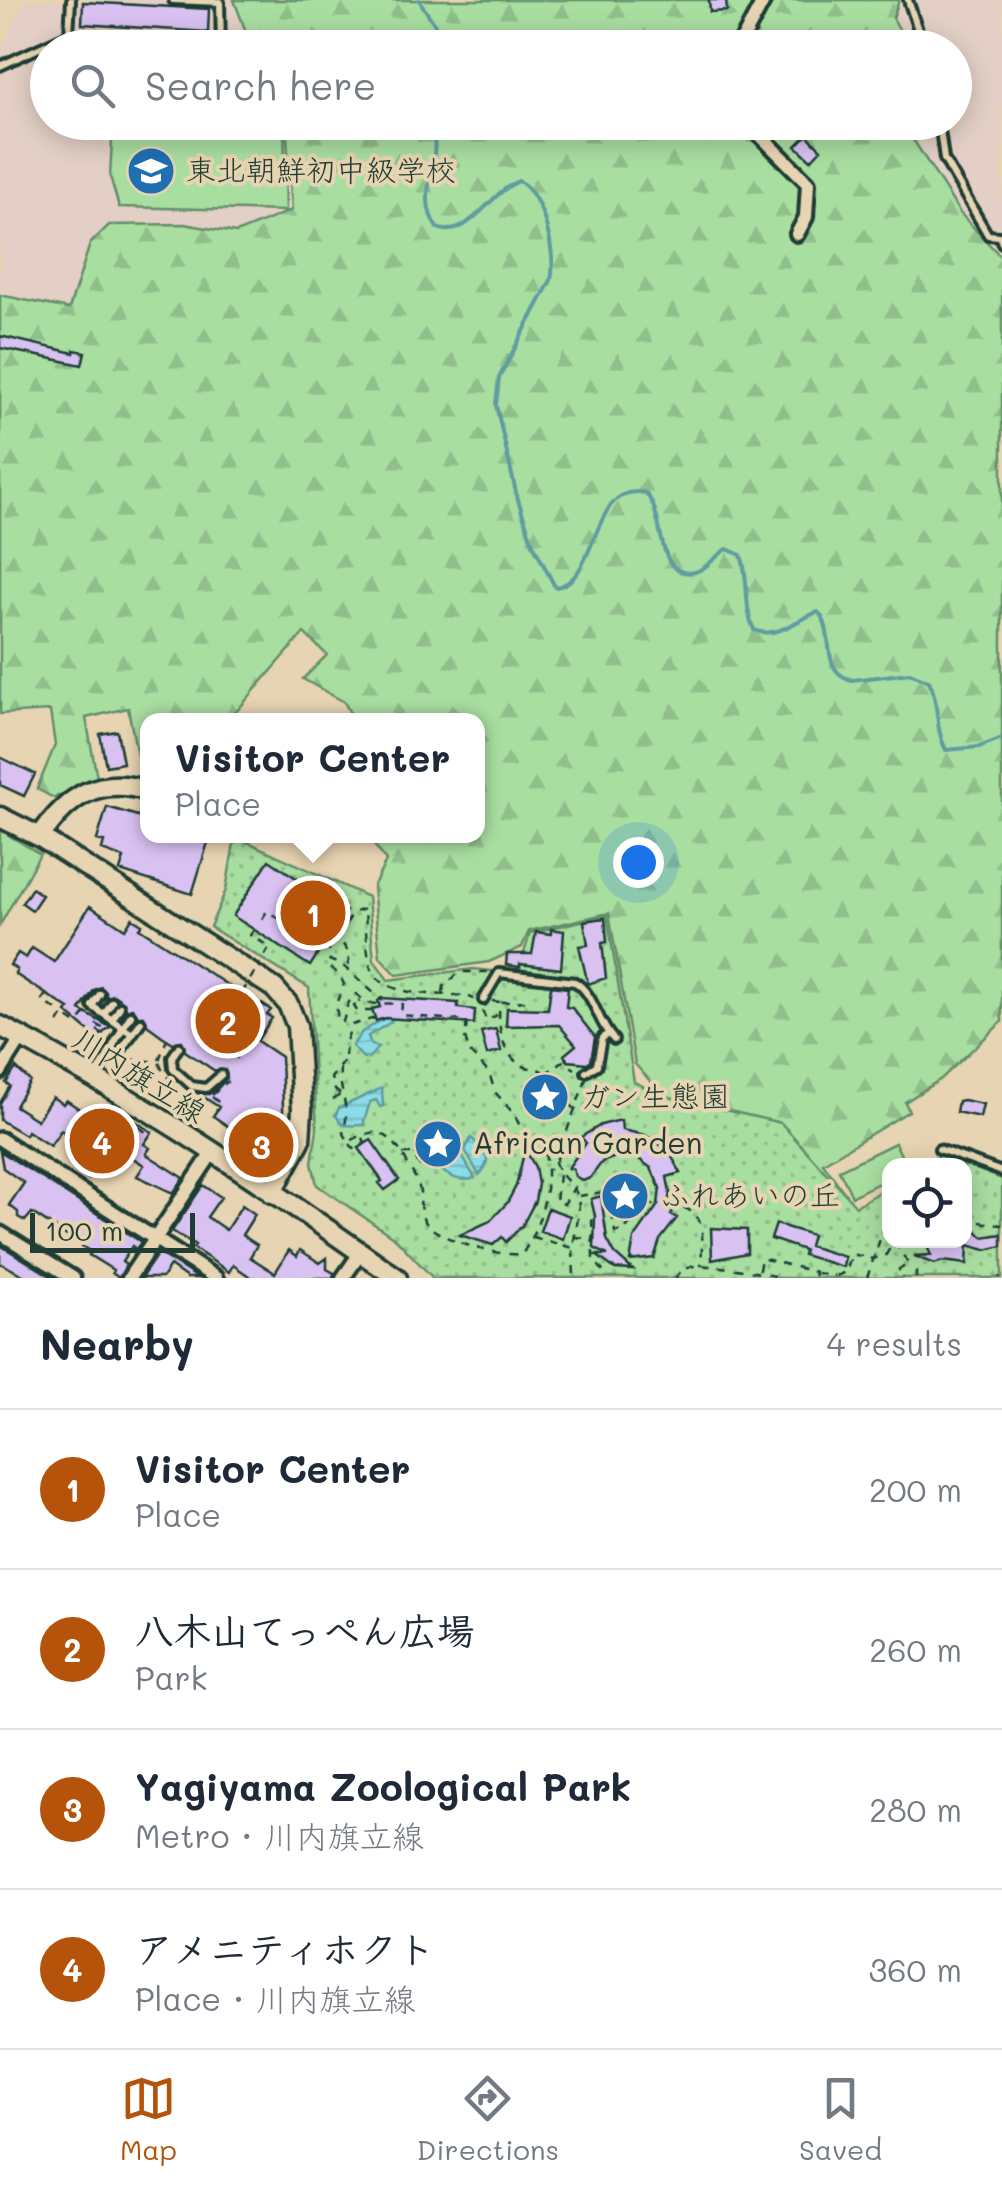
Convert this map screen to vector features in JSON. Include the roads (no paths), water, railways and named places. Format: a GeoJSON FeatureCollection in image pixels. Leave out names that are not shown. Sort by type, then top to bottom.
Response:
{"type":"FeatureCollection","features":[{"type":"Feature","properties":{"kind":"street"},"geometry":{"type":"LineString","coordinates":[[748,30],[764,0]]}},
{"type":"Feature","properties":{"kind":"street"},"geometry":{"type":"LineString","coordinates":[[766,140],[808,183],[806,216],[797,234]]}},
{"type":"Feature","properties":{"kind":"street"},"geometry":{"type":"LineString","coordinates":[[40,837],[64,805],[85,792],[108,786],[140,791]]}},
{"type":"Feature","properties":{"kind":"street"},"geometry":{"type":"LineString","coordinates":[[0,817],[40,837],[274,988],[288,1004],[296,1026],[302,1128],[295,1152],[272,1192]]}},
{"type":"Feature","properties":{"kind":"street","name":"川内旗立線"},"geometry":{"type":"LineString","coordinates":[[0,1026],[95,1079],[212,1153],[396,1278]]}},
{"type":"Feature","properties":{"kind":"street"},"geometry":{"type":"LineString","coordinates":[[0,1072],[22,1037]]}},
{"type":"Feature","properties":{"kind":"street"},"geometry":{"type":"LineString","coordinates":[[0,1139],[216,1278]]}},
{"type":"Feature","properties":{"kind":"street"},"geometry":{"type":"LineString","coordinates":[[129,1278],[212,1153]]}},
{"type":"Feature","properties":{"kind":"street"},"geometry":{"type":"LineString","coordinates":[[0,1233],[73,1278]]}},
{"type":"Feature","properties":{"kind":"street"},"geometry":{"type":"LineString","coordinates":[[342,1278],[361,1252]]}},
{"type":"Feature","properties":{"kind":"lane"},"geometry":{"type":"LineString","coordinates":[[68,30],[71,0]]}},
{"type":"Feature","properties":{"kind":"lane"},"geometry":{"type":"LineString","coordinates":[[172,0],[220,2],[220,30]]}},
{"type":"Feature","properties":{"kind":"lane"},"geometry":{"type":"LineString","coordinates":[[908,0],[918,30]]}},
{"type":"Feature","properties":{"kind":"lane"},"geometry":{"type":"LineString","coordinates":[[0,66],[30,52]]}},
{"type":"Feature","properties":{"kind":"lane"},"geometry":{"type":"LineString","coordinates":[[941,140],[944,159],[988,235],[999,236],[1002,243]]}},
{"type":"Feature","properties":{"kind":"lane"},"geometry":{"type":"LineString","coordinates":[[483,1000],[499,974],[575,982],[584,987],[611,1037],[602,1038],[596,1065],[586,1072]]}},
{"type":"Feature","properties":{"kind":"lane"},"geometry":{"type":"LineString","coordinates":[[100,994],[92,1006],[132,1034]]}},
{"type":"Feature","properties":{"kind":"lane"},"geometry":{"type":"LineString","coordinates":[[104,1014],[112,1002]]}},
{"type":"Feature","properties":{"kind":"lane"},"geometry":{"type":"LineString","coordinates":[[112,1020],[120,1008]]}},
{"type":"Feature","properties":{"kind":"lane"},"geometry":{"type":"LineString","coordinates":[[95,1079],[132,1015]]}},
{"type":"Feature","properties":{"kind":"lane"},"geometry":{"type":"LineString","coordinates":[[110,1054],[120,1052],[141,1022]]}},
{"type":"Feature","properties":{"kind":"lane"},"geometry":{"type":"LineString","coordinates":[[179,1047],[172,1057],[173,1069],[192,1086],[206,1088],[225,1078]]}},
{"type":"Feature","properties":{"kind":"lane"},"geometry":{"type":"LineString","coordinates":[[939,1149],[1002,1172]]}},
{"type":"Feature","properties":{"kind":"water"},"geometry":{"type":"Polygon","coordinates":[[[385,1018],[392,1019],[391,1022],[368,1036],[371,1045],[378,1047],[369,1058],[363,1058],[352,1046],[362,1032],[385,1018]]]}},
{"type":"Feature","properties":{"kind":"water"},"geometry":{"type":"Polygon","coordinates":[[[382,1088],[383,1106],[376,1100],[370,1102],[363,1125],[340,1122],[336,1114],[339,1108],[382,1088]]]}},
{"type":"Feature","properties":{"kind":"water"},"geometry":{"type":"Polygon","coordinates":[[[471,1138],[487,1159],[479,1175],[465,1150],[471,1138]]]}},
{"type":"Feature","properties":{"kind":"water"},"geometry":{"type":"Polygon","coordinates":[[[454,1148],[475,1178],[455,1178],[419,1157],[422,1149],[440,1156],[454,1148]]]}},
{"type":"Feature","properties":{"kind":"waterway"},"geometry":{"type":"LineString","coordinates":[[419,0],[438,30]]}},
{"type":"Feature","properties":{"kind":"waterway"},"geometry":{"type":"LineString","coordinates":[[434,140],[428,202],[437,228],[459,228],[519,181],[535,199],[546,226],[552,255],[551,280],[499,378],[496,405],[517,497],[533,544],[555,587],[569,581],[580,569],[614,502],[627,493],[645,493],[652,502],[667,556],[682,572],[704,568],[727,549],[741,555],[754,630],[778,631],[818,612],[827,630],[831,660],[842,676],[852,680],[910,673],[929,681],[946,750],[979,747],[1002,738]]}},
{"type":"Feature","properties":{"kind":"place","name":"東北朝鮮初中級学校"},"geometry":{"type":"Point","coordinates":[151,171]}},
{"type":"Feature","properties":{"kind":"place","name":"Visitor Center"},"geometry":{"type":"Point","coordinates":[313,913]}},
{"type":"Feature","properties":{"kind":"place","name":"八木山てっぺん広場"},"geometry":{"type":"Point","coordinates":[228,1021]}},
{"type":"Feature","properties":{"kind":"place","name":"ガン生態園"},"geometry":{"type":"Point","coordinates":[545,1097]}},
{"type":"Feature","properties":{"kind":"place","name":"アメニティホクト"},"geometry":{"type":"Point","coordinates":[102,1141]}},
{"type":"Feature","properties":{"kind":"place","name":"African Garden"},"geometry":{"type":"Point","coordinates":[438,1144]}},
{"type":"Feature","properties":{"kind":"place","name":"Yagiyama Zoological Park"},"geometry":{"type":"Point","coordinates":[261,1145]}},
{"type":"Feature","properties":{"kind":"place","name":"ふれあいの丘"},"geometry":{"type":"Point","coordinates":[625,1196]}}]}
